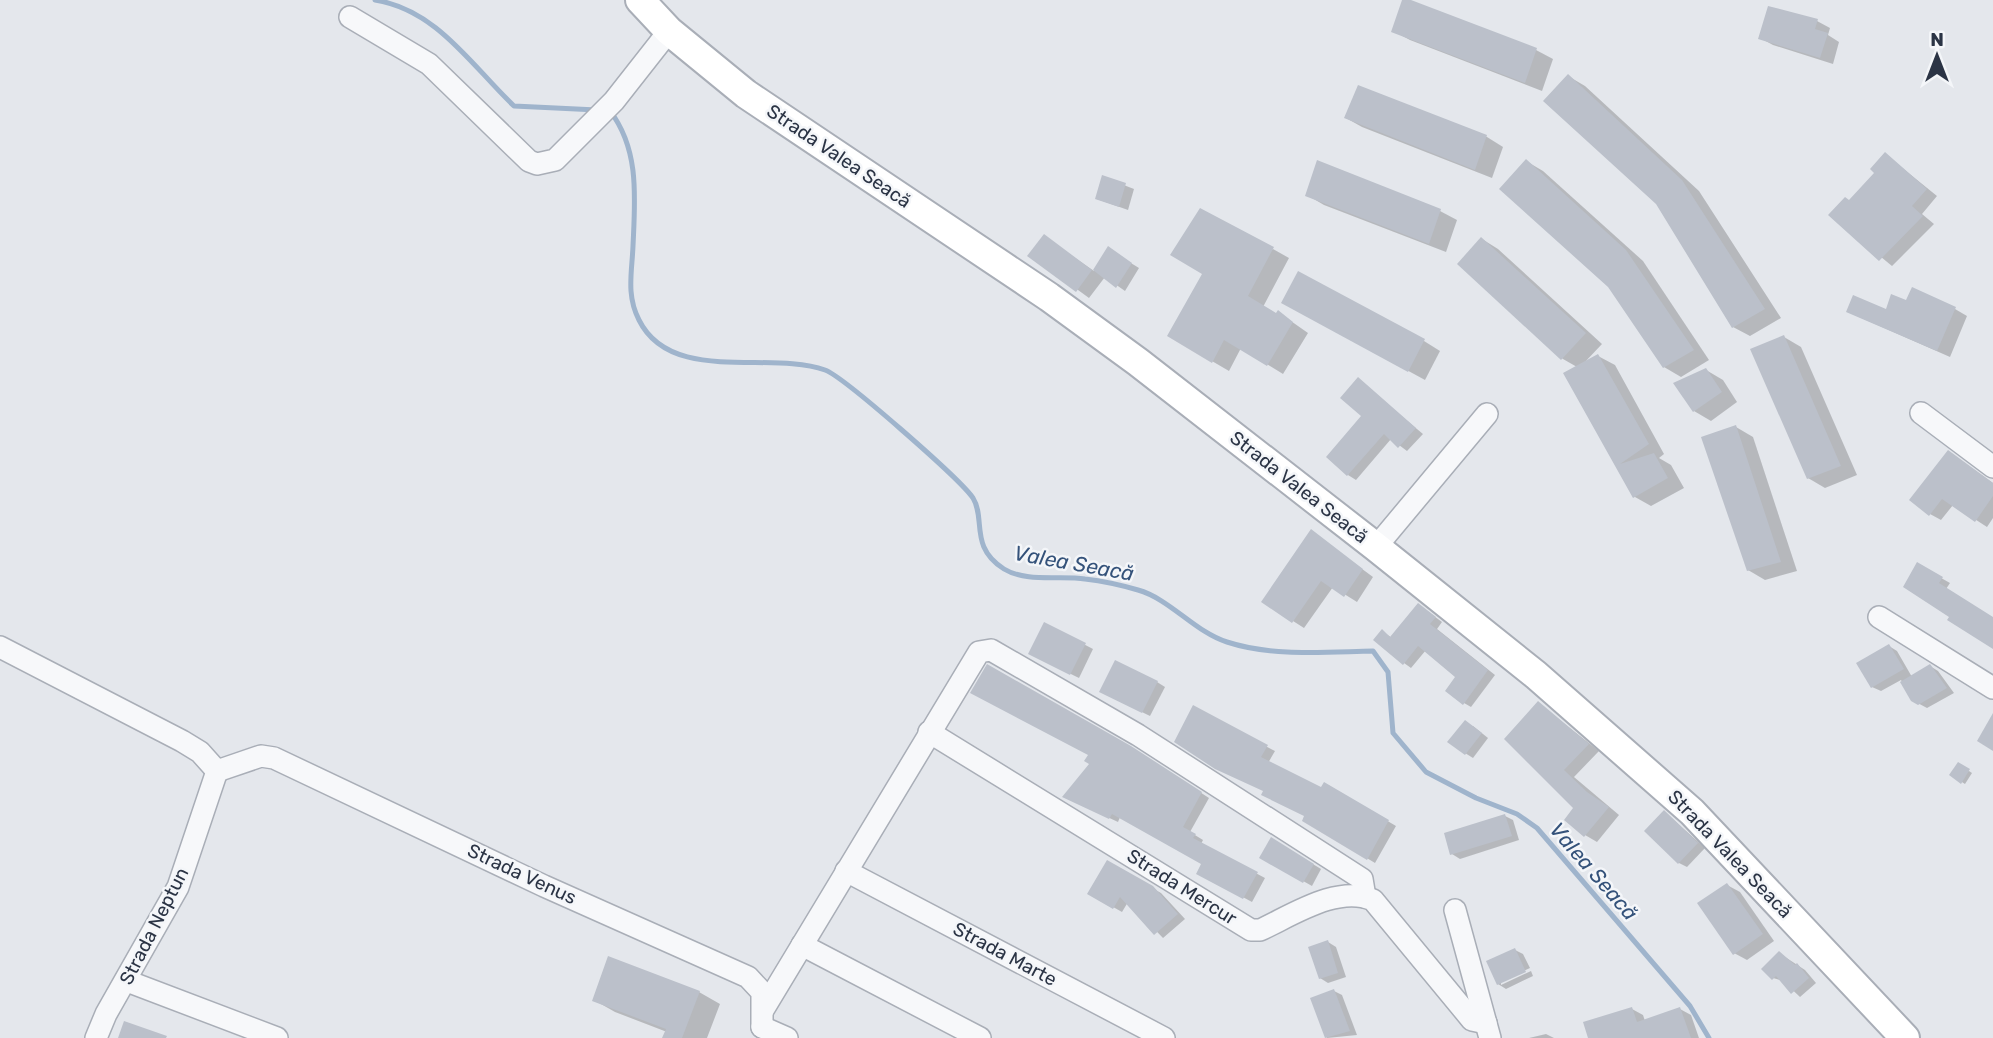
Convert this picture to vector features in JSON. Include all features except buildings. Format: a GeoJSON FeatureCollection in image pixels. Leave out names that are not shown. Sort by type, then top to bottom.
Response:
{"type":"FeatureCollection","features":[{"type":"Feature","properties":{"kind":"main road","name":"Strada Valea Seacă"},"geometry":{"type":"LineString","coordinates":[[640,0],[669,31],[746,94],[1105,338],[1376,547],[1536,676],[1664,785],[1905,1038]]}},
{"type":"Feature","properties":{"kind":"street"},"geometry":{"type":"LineString","coordinates":[[350,17],[429,64],[529,160],[537,164],[555,160],[597,120],[669,31]]}},
{"type":"Feature","properties":{"kind":"street"},"geometry":{"type":"LineString","coordinates":[[1921,413],[1965,449],[1993,467]]}},
{"type":"Feature","properties":{"kind":"street"},"geometry":{"type":"LineString","coordinates":[[1376,547],[1487,414]]}},
{"type":"Feature","properties":{"kind":"street"},"geometry":{"type":"LineString","coordinates":[[1879,617],[1993,688]]}},
{"type":"Feature","properties":{"kind":"street"},"geometry":{"type":"LineString","coordinates":[[0,647],[182,741],[200,752],[217,771]]}},
{"type":"Feature","properties":{"kind":"street"},"geometry":{"type":"LineString","coordinates":[[788,1038],[759,1025],[802,945],[970,662],[979,652],[991,650],[1138,735],[1362,879],[1365,897],[1380,905],[1472,1020],[1488,1031]]}},
{"type":"Feature","properties":{"kind":"street","name":"Strada Mercur"},"geometry":{"type":"LineString","coordinates":[[929,732],[1251,930],[1260,930],[1336,897],[1349,894],[1365,897]]}},
{"type":"Feature","properties":{"kind":"street","name":"Strada Venus"},"geometry":{"type":"LineString","coordinates":[[217,771],[261,756],[274,758],[544,886],[748,977],[762,992],[759,1025]]}},
{"type":"Feature","properties":{"kind":"street","name":"Strada Neptun"},"geometry":{"type":"LineString","coordinates":[[96,1038],[178,887],[217,771]]}},
{"type":"Feature","properties":{"kind":"street","name":"Strada Marte"},"geometry":{"type":"LineString","coordinates":[[846,871],[1164,1038]]}},
{"type":"Feature","properties":{"kind":"street"},"geometry":{"type":"LineString","coordinates":[[1455,910],[1488,1031]]}},
{"type":"Feature","properties":{"kind":"street"},"geometry":{"type":"LineString","coordinates":[[802,945],[980,1038]]}},
{"type":"Feature","properties":{"kind":"street"},"geometry":{"type":"LineString","coordinates":[[127,981],[277,1038]]}},
{"type":"Feature","properties":{"kind":"waterway","name":"Valea Seacă"},"geometry":{"type":"LineString","coordinates":[[375,0],[397,6],[435,27],[452,41],[514,106],[597,110]]}},
{"type":"Feature","properties":{"kind":"waterway","name":"Valea Seacă"},"geometry":{"type":"LineString","coordinates":[[610,111],[627,142],[634,176],[632,302],[639,320],[654,340],[674,352],[698,359],[803,365],[825,370],[836,377],[901,429],[964,487],[977,506],[980,533],[986,552],[1004,569],[1013,573],[1033,577],[1091,580],[1138,590],[1150,594],[1215,637],[1245,647],[1299,652],[1373,651],[1388,672],[1393,733],[1426,772],[1476,798],[1517,814],[1537,828],[1690,1006],[1709,1038]]}}]}
